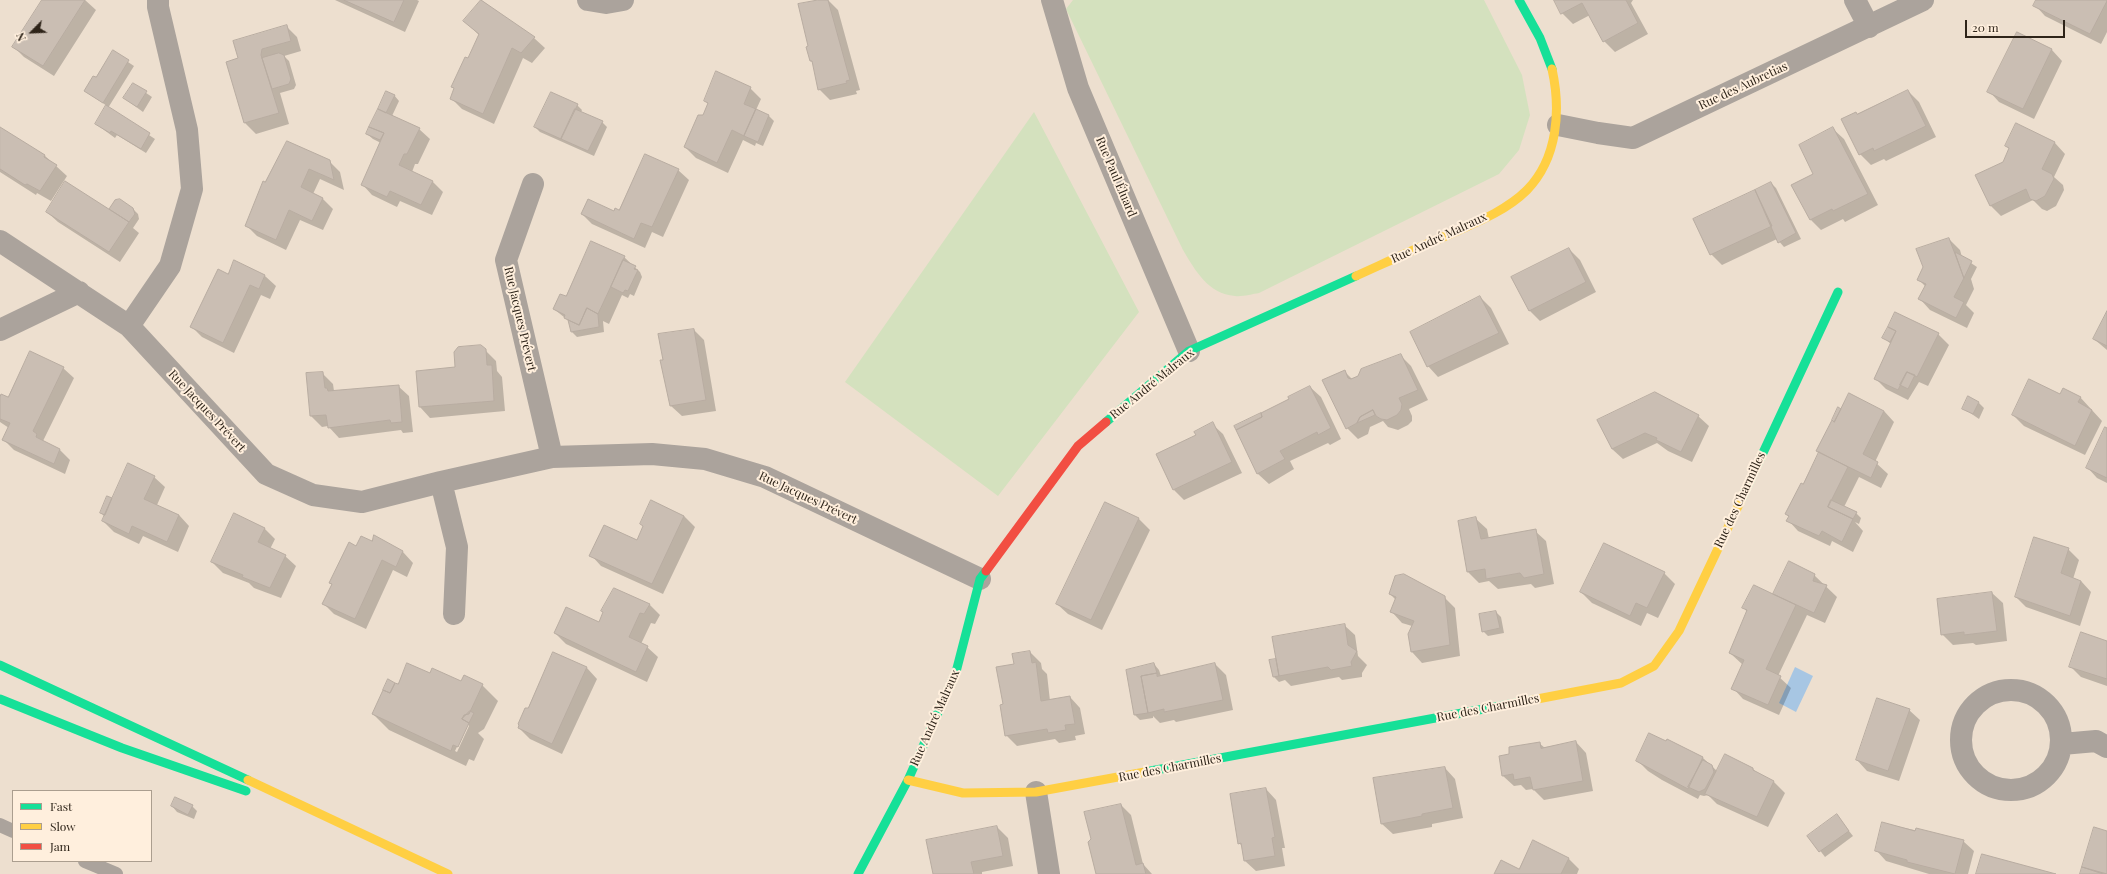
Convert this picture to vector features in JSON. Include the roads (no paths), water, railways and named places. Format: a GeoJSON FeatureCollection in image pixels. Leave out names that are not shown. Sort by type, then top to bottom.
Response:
{"type":"FeatureCollection","features":[{"type":"Feature","properties":{"kind":"street"},"geometry":{"type":"LineString","coordinates":[[129,326],[170,266],[192,189],[188,130],[158,6],[158,0]]}},
{"type":"Feature","properties":{"kind":"street"},"geometry":{"type":"LineString","coordinates":[[588,0],[606,3],[623,0]]}},
{"type":"Feature","properties":{"kind":"street","name":"Rue Paul Éluard"},"geometry":{"type":"LineString","coordinates":[[1052,0],[1078,88],[1189,351]]}},
{"type":"Feature","properties":{"kind":"street","name":"Rue André Malraux"},"geometry":{"type":"LineString","coordinates":[[858,874],[908,780],[956,672],[980,579],[1078,446],[1189,351],[1488,217],[1527,190],[1547,162],[1558,125],[1554,77],[1537,34],[1519,0]]}},
{"type":"Feature","properties":{"kind":"street"},"geometry":{"type":"LineString","coordinates":[[1855,0],[1869,27]]}},
{"type":"Feature","properties":{"kind":"street","name":"Rue des Aubretias"},"geometry":{"type":"LineString","coordinates":[[1558,125],[1633,138],[1923,0]]}},
{"type":"Feature","properties":{"kind":"street","name":"Rue Jacques Prévert"},"geometry":{"type":"LineString","coordinates":[[533,184],[506,260],[552,457]]}},
{"type":"Feature","properties":{"kind":"street","name":"Rue Jacques Prévert"},"geometry":{"type":"LineString","coordinates":[[0,241],[129,326],[266,474],[313,495],[362,502],[441,482],[552,457],[652,454],[705,459],[765,477],[980,579]]}},
{"type":"Feature","properties":{"kind":"street"},"geometry":{"type":"LineString","coordinates":[[0,330],[79,292]]}},
{"type":"Feature","properties":{"kind":"street","name":"Rue des Charmilles"},"geometry":{"type":"LineString","coordinates":[[908,780],[963,793],[1036,792],[1621,683],[1654,666],[1679,631],[1838,292]]}},
{"type":"Feature","properties":{"kind":"street"},"geometry":{"type":"LineString","coordinates":[[441,482],[457,547],[454,614]]}},
{"type":"Feature","properties":{"kind":"street"},"geometry":{"type":"LineString","coordinates":[[0,665],[170,742],[314,812],[448,874]]}},
{"type":"Feature","properties":{"kind":"street"},"geometry":{"type":"LineString","coordinates":[[2016,689],[2031,693],[2048,705],[2055,714],[2061,728],[2062,744],[2057,761],[2048,776],[2033,786],[2016,791],[1998,789],[1983,782],[1970,769],[1962,754],[1961,736],[1965,720],[1973,707],[1985,696],[2000,690],[2016,689]]}},
{"type":"Feature","properties":{"kind":"street"},"geometry":{"type":"LineString","coordinates":[[0,699],[62,726],[195,775],[314,812]]}},
{"type":"Feature","properties":{"kind":"street"},"geometry":{"type":"LineString","coordinates":[[2062,744],[2096,741],[2107,747]]}},
{"type":"Feature","properties":{"kind":"street"},"geometry":{"type":"LineString","coordinates":[[1036,792],[1049,874]]}},
{"type":"Feature","properties":{"kind":"lane"},"geometry":{"type":"LineString","coordinates":[[0,825],[12,831]]}},
{"type":"Feature","properties":{"kind":"lane"},"geometry":{"type":"LineString","coordinates":[[87,862],[116,874]]}},
{"type":"Feature","properties":{"kind":"water"},"geometry":{"type":"Polygon","coordinates":[[[1795,667],[1813,676],[1796,712],[1779,703],[1795,667]]]}}]}
